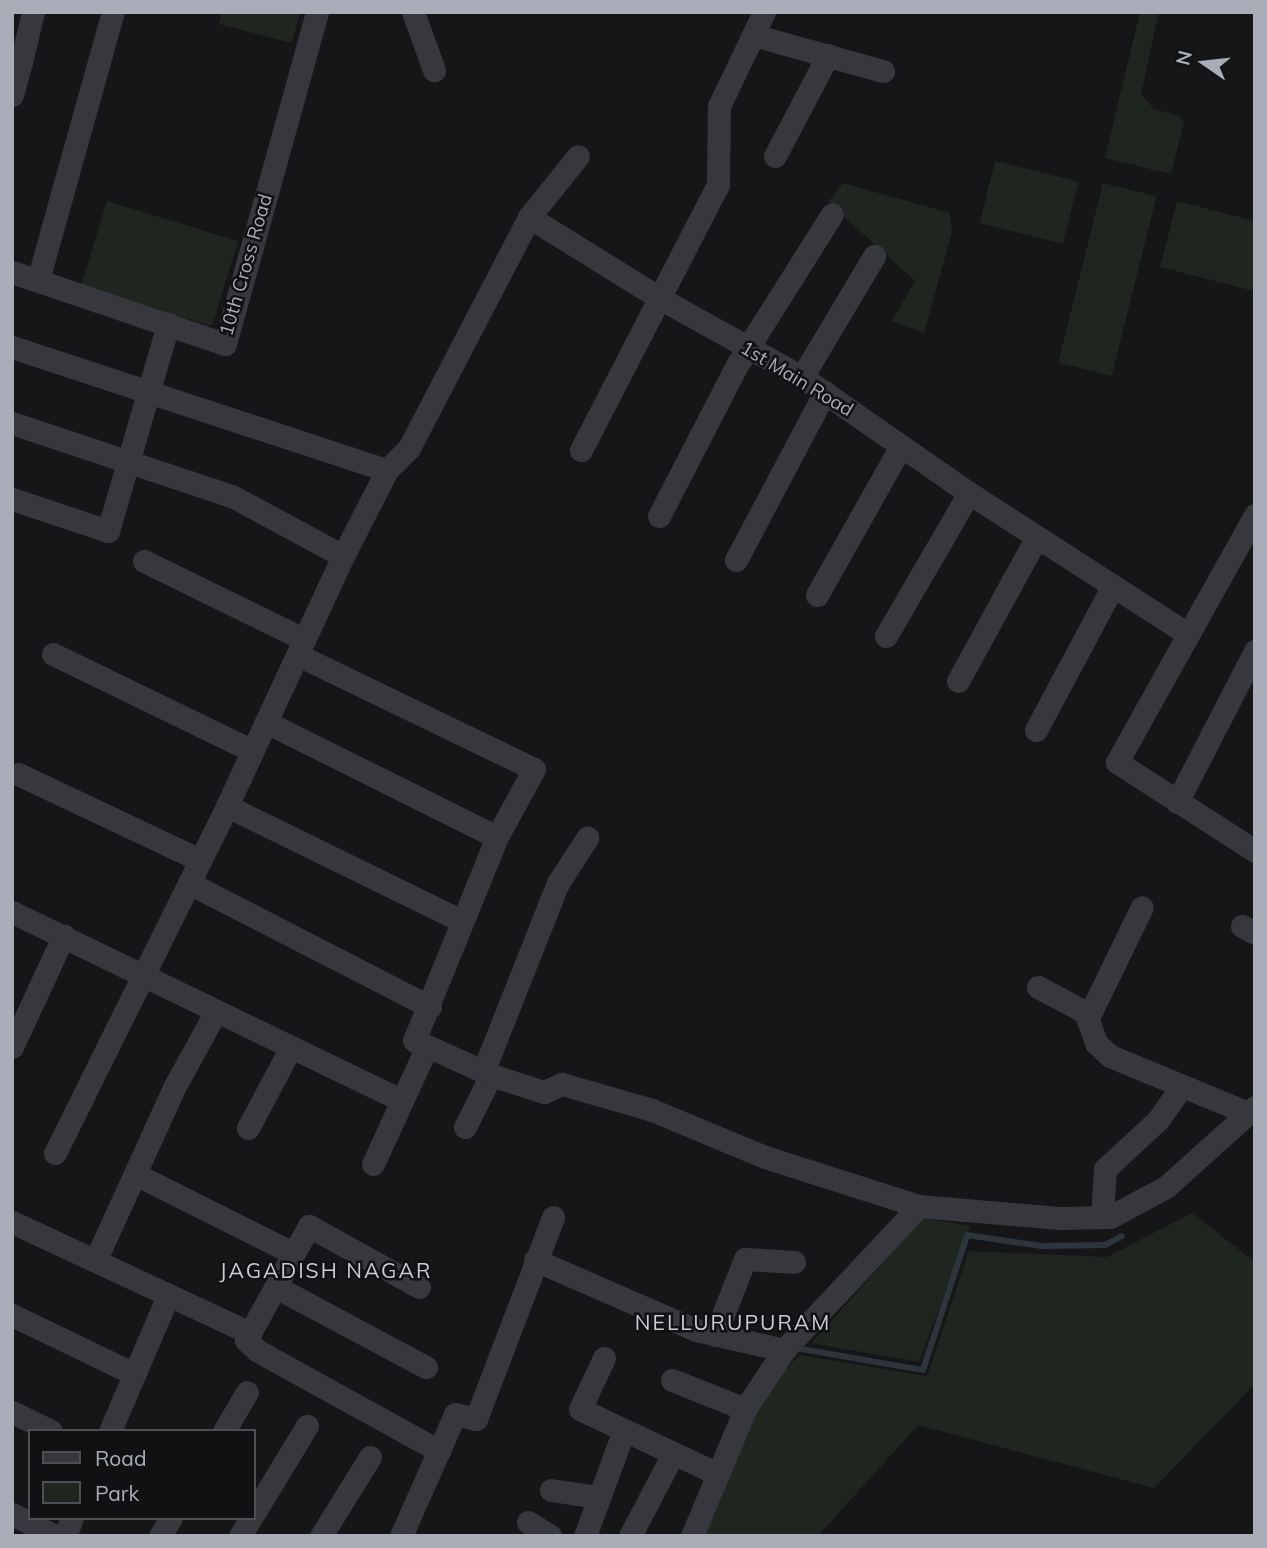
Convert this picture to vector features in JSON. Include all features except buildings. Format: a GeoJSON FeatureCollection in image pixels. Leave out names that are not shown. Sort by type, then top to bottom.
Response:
{"type":"FeatureCollection","features":[{"type":"Feature","properties":{"kind":"street"},"geometry":{"type":"LineString","coordinates":[[12,95],[17,60],[33,12]]}},
{"type":"Feature","properties":{"kind":"street"},"geometry":{"type":"LineString","coordinates":[[38,279],[113,12]]}},
{"type":"Feature","properties":{"kind":"street","name":"10th Cross Road"},"geometry":{"type":"LineString","coordinates":[[12,272],[225,344],[317,12]]}},
{"type":"Feature","properties":{"kind":"street"},"geometry":{"type":"LineString","coordinates":[[413,12],[433,69]]}},
{"type":"Feature","properties":{"kind":"street"},"geometry":{"type":"LineString","coordinates":[[581,450],[718,184],[719,106],[764,12]]}},
{"type":"Feature","properties":{"kind":"street"},"geometry":{"type":"LineString","coordinates":[[753,35],[883,71]]}},
{"type":"Feature","properties":{"kind":"street"},"geometry":{"type":"LineString","coordinates":[[775,156],[828,55]]}},
{"type":"Feature","properties":{"kind":"street"},"geometry":{"type":"LineString","coordinates":[[55,1153],[227,806],[343,556],[387,470],[409,448],[529,217],[578,156]]}},
{"type":"Feature","properties":{"kind":"street"},"geometry":{"type":"LineString","coordinates":[[659,516],[737,365],[750,351],[832,214]]}},
{"type":"Feature","properties":{"kind":"street","name":"1st Main Road"},"geometry":{"type":"LineString","coordinates":[[529,217],[661,299],[750,351],[802,377],[969,493],[1188,634]]}},
{"type":"Feature","properties":{"kind":"street"},"geometry":{"type":"LineString","coordinates":[[802,377],[874,256]]}},
{"type":"Feature","properties":{"kind":"street"},"geometry":{"type":"LineString","coordinates":[[12,499],[108,531],[168,324]]}},
{"type":"Feature","properties":{"kind":"street"},"geometry":{"type":"LineString","coordinates":[[12,347],[387,470]]}},
{"type":"Feature","properties":{"kind":"street"},"geometry":{"type":"LineString","coordinates":[[736,560],[825,392]]}},
{"type":"Feature","properties":{"kind":"street"},"geometry":{"type":"LineString","coordinates":[[12,423],[232,496],[343,556]]}},
{"type":"Feature","properties":{"kind":"street"},"geometry":{"type":"LineString","coordinates":[[817,595],[901,446]]}},
{"type":"Feature","properties":{"kind":"street"},"geometry":{"type":"LineString","coordinates":[[886,636],[969,493]]}},
{"type":"Feature","properties":{"kind":"street"},"geometry":{"type":"LineString","coordinates":[[1255,515],[1117,762],[1255,850]]}},
{"type":"Feature","properties":{"kind":"street"},"geometry":{"type":"LineString","coordinates":[[958,681],[1037,537]]}},
{"type":"Feature","properties":{"kind":"street"},"geometry":{"type":"LineString","coordinates":[[144,561],[534,769],[497,838],[430,1007],[414,1040]]}},
{"type":"Feature","properties":{"kind":"street"},"geometry":{"type":"LineString","coordinates":[[1037,730],[1113,586]]}},
{"type":"Feature","properties":{"kind":"street"},"geometry":{"type":"LineString","coordinates":[[1177,802],[1255,651]]}},
{"type":"Feature","properties":{"kind":"street"},"geometry":{"type":"LineString","coordinates":[[53,654],[251,750]]}},
{"type":"Feature","properties":{"kind":"street"},"geometry":{"type":"LineString","coordinates":[[266,722],[497,838]]}},
{"type":"Feature","properties":{"kind":"street"},"geometry":{"type":"LineString","coordinates":[[18,774],[200,860]]}},
{"type":"Feature","properties":{"kind":"street"},"geometry":{"type":"LineString","coordinates":[[227,806],[462,921]]}},
{"type":"Feature","properties":{"kind":"street"},"geometry":{"type":"LineString","coordinates":[[465,1127],[558,883],[587,838]]}},
{"type":"Feature","properties":{"kind":"street"},"geometry":{"type":"LineString","coordinates":[[188,883],[430,1007]]}},
{"type":"Feature","properties":{"kind":"street"},"geometry":{"type":"LineString","coordinates":[[1088,1018],[1142,907]]}},
{"type":"Feature","properties":{"kind":"street"},"geometry":{"type":"LineString","coordinates":[[12,912],[64,935],[290,1049],[401,1100]]}},
{"type":"Feature","properties":{"kind":"street"},"geometry":{"type":"LineString","coordinates":[[12,1046],[64,935]]}},
{"type":"Feature","properties":{"kind":"street"},"geometry":{"type":"LineString","coordinates":[[414,1040],[487,1073],[544,1092],[562,1084],[652,1110],[765,1157],[919,1206],[1059,1219],[1102,1217],[1166,1187],[1252,1110],[1182,1086],[1110,1056],[1096,1043],[1088,1018],[1038,987]]}},
{"type":"Feature","properties":{"kind":"street"},"geometry":{"type":"LineString","coordinates":[[96,1259],[216,1011]]}},
{"type":"Feature","properties":{"kind":"street"},"geometry":{"type":"LineString","coordinates":[[373,1164],[426,1049],[414,1040]]}},
{"type":"Feature","properties":{"kind":"street"},"geometry":{"type":"LineString","coordinates":[[248,1128],[290,1049]]}},
{"type":"Feature","properties":{"kind":"street"},"geometry":{"type":"LineString","coordinates":[[1102,1217],[1105,1169],[1158,1120],[1182,1086]]}},
{"type":"Feature","properties":{"kind":"street"},"geometry":{"type":"LineString","coordinates":[[135,1174],[293,1253]]}},
{"type":"Feature","properties":{"kind":"street"},"geometry":{"type":"LineString","coordinates":[[692,1536],[745,1409],[784,1350],[919,1206]]}},
{"type":"Feature","properties":{"kind":"street"},"geometry":{"type":"LineString","coordinates":[[401,1536],[455,1414],[476,1419],[553,1217]]}},
{"type":"Feature","properties":{"kind":"street"},"geometry":{"type":"LineString","coordinates":[[12,1222],[96,1259],[248,1337],[257,1351],[439,1451]]}},
{"type":"Feature","properties":{"kind":"street"},"geometry":{"type":"LineString","coordinates":[[248,1337],[309,1226],[419,1287]]}},
{"type":"Feature","properties":{"kind":"street"},"geometry":{"type":"LineString","coordinates":[[715,1335],[745,1259],[794,1262]]}},
{"type":"Feature","properties":{"kind":"street"},"geometry":{"type":"LineString","coordinates":[[535,1260],[715,1335],[784,1350]]}},
{"type":"Feature","properties":{"kind":"street"},"geometry":{"type":"LineString","coordinates":[[276,1287],[426,1367]]}},
{"type":"Feature","properties":{"kind":"street"},"geometry":{"type":"LineString","coordinates":[[111,1429],[168,1296]]}},
{"type":"Feature","properties":{"kind":"street"},"geometry":{"type":"LineString","coordinates":[[12,1315],[134,1374]]}},
{"type":"Feature","properties":{"kind":"street"},"geometry":{"type":"LineString","coordinates":[[604,1358],[580,1409],[718,1474]]}},
{"type":"Feature","properties":{"kind":"street"},"geometry":{"type":"LineString","coordinates":[[671,1380],[745,1409]]}},
{"type":"Feature","properties":{"kind":"street"},"geometry":{"type":"LineString","coordinates":[[225,1429],[247,1392]]}},
{"type":"Feature","properties":{"kind":"street"},"geometry":{"type":"LineString","coordinates":[[12,1412],[47,1429]]}},
{"type":"Feature","properties":{"kind":"street"},"geometry":{"type":"LineString","coordinates":[[256,1510],[307,1426]]}},
{"type":"Feature","properties":{"kind":"street"},"geometry":{"type":"LineString","coordinates":[[586,1536],[597,1497],[624,1430]]}},
{"type":"Feature","properties":{"kind":"street"},"geometry":{"type":"LineString","coordinates":[[631,1536],[673,1454]]}},
{"type":"Feature","properties":{"kind":"street"},"geometry":{"type":"LineString","coordinates":[[321,1536],[370,1457]]}},
{"type":"Feature","properties":{"kind":"street"},"geometry":{"type":"LineString","coordinates":[[551,1490],[597,1497]]}},
{"type":"Feature","properties":{"kind":"street"},"geometry":{"type":"LineString","coordinates":[[12,1514],[55,1536]]}},
{"type":"Feature","properties":{"kind":"street"},"geometry":{"type":"LineString","coordinates":[[160,1536],[170,1520]]}},
{"type":"Feature","properties":{"kind":"street"},"geometry":{"type":"LineString","coordinates":[[240,1536],[250,1520]]}},
{"type":"Feature","properties":{"kind":"street"},"geometry":{"type":"LineString","coordinates":[[528,1522],[550,1536]]}},
{"type":"Feature","properties":{"kind":"green space"},"geometry":{"type":"Polygon","coordinates":[[[222,12],[300,12],[292,43],[219,24],[222,12]]]}},
{"type":"Feature","properties":{"kind":"green space"},"geometry":{"type":"Polygon","coordinates":[[[1140,12],[1159,12],[1141,94],[1154,109],[1180,116],[1184,123],[1171,174],[1105,158],[1140,12]]]}},
{"type":"Feature","properties":{"kind":"green space"},"geometry":{"type":"Polygon","coordinates":[[[995,161],[1078,182],[1063,244],[980,223],[995,161]]]}},
{"type":"Feature","properties":{"kind":"green space"},"geometry":{"type":"Polygon","coordinates":[[[843,183],[950,213],[952,232],[924,333],[892,321],[915,281],[828,202],[843,183]]]}},
{"type":"Feature","properties":{"kind":"green space"},"geometry":{"type":"Polygon","coordinates":[[[1103,183],[1156,196],[1112,376],[1058,363],[1103,183]]]}},
{"type":"Feature","properties":{"kind":"green space"},"geometry":{"type":"Polygon","coordinates":[[[107,201],[238,241],[212,326],[81,286],[107,201]]]}},
{"type":"Feature","properties":{"kind":"green space"},"geometry":{"type":"Polygon","coordinates":[[[1177,201],[1255,221],[1254,291],[1160,267],[1177,201]]]}},
{"type":"Feature","properties":{"kind":"green space"},"geometry":{"type":"Polygon","coordinates":[[[1192,1213],[1255,1262],[1255,1384],[1154,1488],[918,1425],[818,1536],[704,1536],[760,1397],[799,1355],[927,1376],[969,1251],[1107,1257],[1192,1213]]]}},
{"type":"Feature","properties":{"kind":"green space"},"geometry":{"type":"Polygon","coordinates":[[[924,1218],[970,1226],[919,1362],[811,1343],[924,1218]]]}},
{"type":"Feature","properties":{"kind":"waterway"},"geometry":{"type":"LineString","coordinates":[[801,1349],[923,1370],[967,1235],[1041,1246],[1105,1245],[1122,1236]]}},
{"type":"Feature","properties":{"kind":"district","name":"JAGADISH NAGAR"},"geometry":{"type":"Point","coordinates":[326,1270]}},
{"type":"Feature","properties":{"kind":"district","name":"NELLURUPURAM"},"geometry":{"type":"Point","coordinates":[733,1322]}}]}
